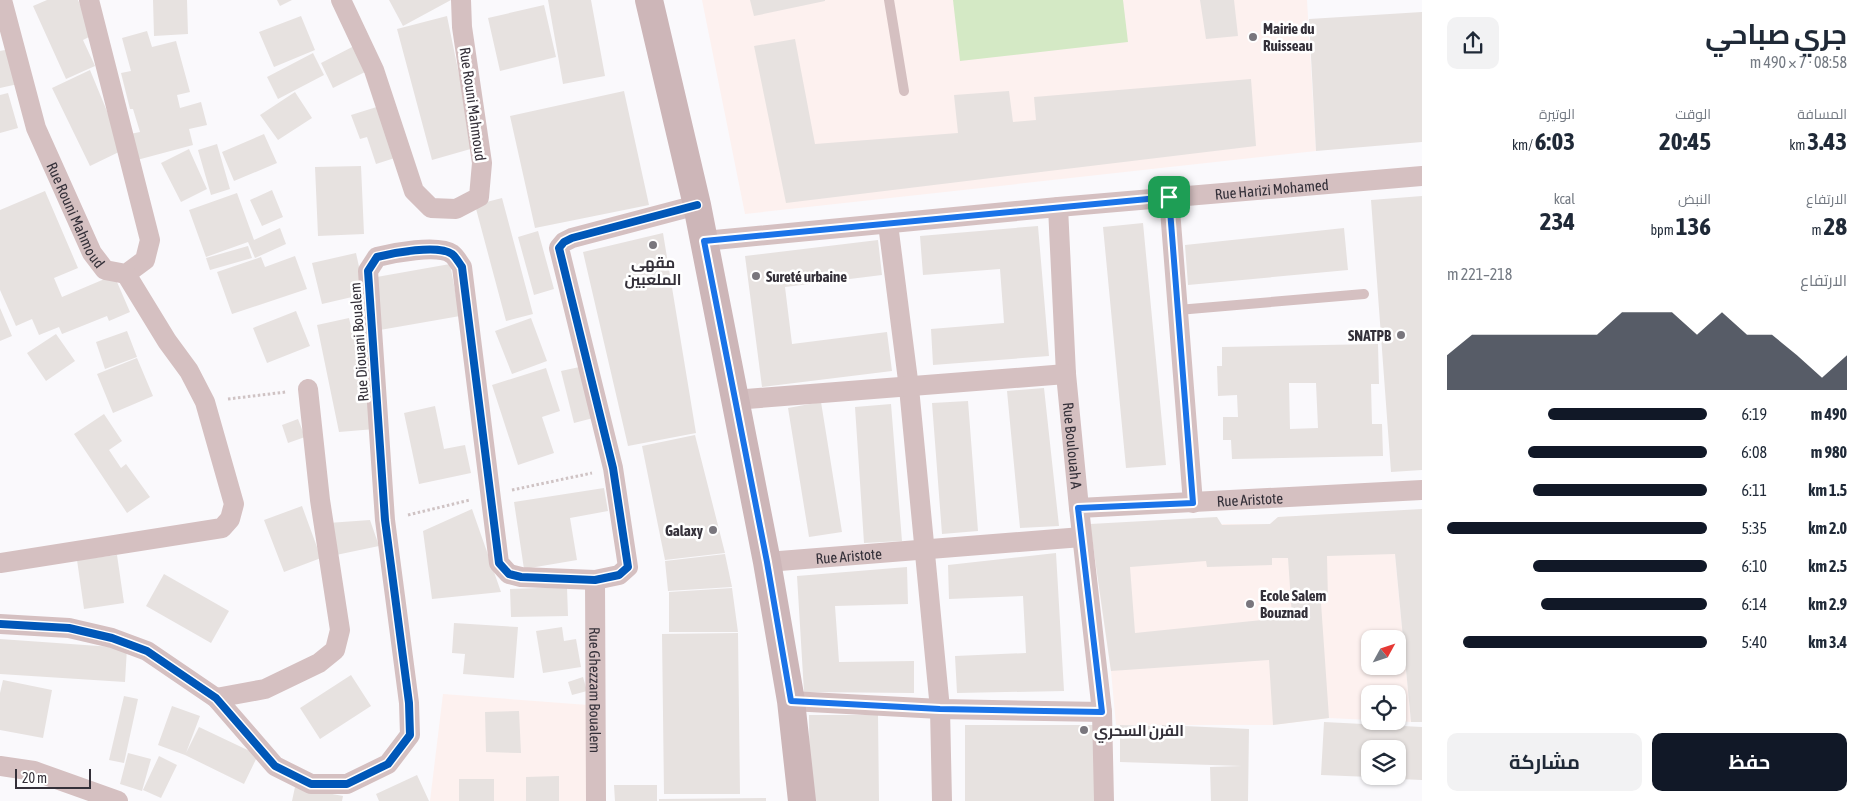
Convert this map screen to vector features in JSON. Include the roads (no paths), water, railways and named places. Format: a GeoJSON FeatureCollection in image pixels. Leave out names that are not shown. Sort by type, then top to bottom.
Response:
{"type":"FeatureCollection","features":[{"type":"Feature","properties":{"kind":"main road"},"geometry":{"type":"LineString","coordinates":[[649,0],[697,205],[767,562],[791,701],[802,801]]}},
{"type":"Feature","properties":{"kind":"street","name":"Rue Rouni Mahmoud"},"geometry":{"type":"LineString","coordinates":[[2,0],[36,128],[92,253],[105,270],[126,274],[145,260],[150,240],[89,0]]}},
{"type":"Feature","properties":{"kind":"street","name":"Rue Rouni Mahmoud"},"geometry":{"type":"LineString","coordinates":[[340,0],[374,70],[414,191],[431,208],[456,209],[479,197],[482,163],[462,27],[461,0]]}},
{"type":"Feature","properties":{"kind":"street","name":"Rue Harizi Mohamed"},"geometry":{"type":"LineString","coordinates":[[704,241],[1058,206],[1422,176]]}},
{"type":"Feature","properties":{"kind":"street"},"geometry":{"type":"LineString","coordinates":[[1169,197],[1193,503]]}},
{"type":"Feature","properties":{"kind":"street","name":"Rue Diouani Boualem"},"geometry":{"type":"LineString","coordinates":[[0,624],[69,628],[112,638],[147,652],[216,698],[275,766],[311,784],[347,784],[388,764],[410,735],[409,703],[385,520],[368,271],[377,257],[392,253],[436,250],[451,254],[462,267],[500,563],[509,574],[521,577],[595,580],[619,575],[628,567],[627,553],[613,468],[559,248],[564,242],[572,238],[697,205]]}},
{"type":"Feature","properties":{"kind":"street","name":"Rue Boulouah A"},"geometry":{"type":"LineString","coordinates":[[1058,206],[1066,374],[1078,508],[1102,712],[1104,801]]}},
{"type":"Feature","properties":{"kind":"street"},"geometry":{"type":"LineString","coordinates":[[888,224],[909,388],[940,709],[942,801]]}},
{"type":"Feature","properties":{"kind":"street"},"geometry":{"type":"LineString","coordinates":[[0,563],[222,528],[230,519],[234,504],[205,402],[189,371],[167,341],[126,274]]}},
{"type":"Feature","properties":{"kind":"street"},"geometry":{"type":"LineString","coordinates":[[734,400],[909,388],[1066,374]]}},
{"type":"Feature","properties":{"kind":"street"},"geometry":{"type":"LineString","coordinates":[[216,698],[264,689],[319,663],[335,650],[340,630],[320,500],[308,389]]}},
{"type":"Feature","properties":{"kind":"street","name":"Rue Aristote"},"geometry":{"type":"LineString","coordinates":[[1078,508],[1422,490]]}},
{"type":"Feature","properties":{"kind":"street","name":"Rue Aristote"},"geometry":{"type":"LineString","coordinates":[[767,562],[1082,537]]}},
{"type":"Feature","properties":{"kind":"street","name":"Rue Ghezzam Boualem"},"geometry":{"type":"LineString","coordinates":[[595,580],[596,801]]}},
{"type":"Feature","properties":{"kind":"street"},"geometry":{"type":"LineString","coordinates":[[791,701],[940,709],[1102,712]]}},
{"type":"Feature","properties":{"kind":"street"},"geometry":{"type":"LineString","coordinates":[[0,766],[34,771],[118,801]]}},
{"type":"Feature","properties":{"kind":"lane"},"geometry":{"type":"LineString","coordinates":[[889,0],[904,90]]}},
{"type":"Feature","properties":{"kind":"lane"},"geometry":{"type":"LineString","coordinates":[[1178,310],[1364,294]]}},
{"type":"Feature","properties":{"kind":"place","name":"Mairie du Ruisseau"},"geometry":{"type":"Point","coordinates":[1253,37]}},
{"type":"Feature","properties":{"kind":"place","name":"مقهى الملعبين"},"geometry":{"type":"Point","coordinates":[653,245]}},
{"type":"Feature","properties":{"kind":"place","name":"Sureté urbaine"},"geometry":{"type":"Point","coordinates":[756,276]}},
{"type":"Feature","properties":{"kind":"place","name":"SNATPB"},"geometry":{"type":"Point","coordinates":[1401,335]}},
{"type":"Feature","properties":{"kind":"place","name":"Galaxy"},"geometry":{"type":"Point","coordinates":[713,530]}},
{"type":"Feature","properties":{"kind":"place","name":"Ecole Salem Bouznad"},"geometry":{"type":"Point","coordinates":[1250,604]}},
{"type":"Feature","properties":{"kind":"place","name":"الفرن السحري"},"geometry":{"type":"Point","coordinates":[1084,730]}}]}
